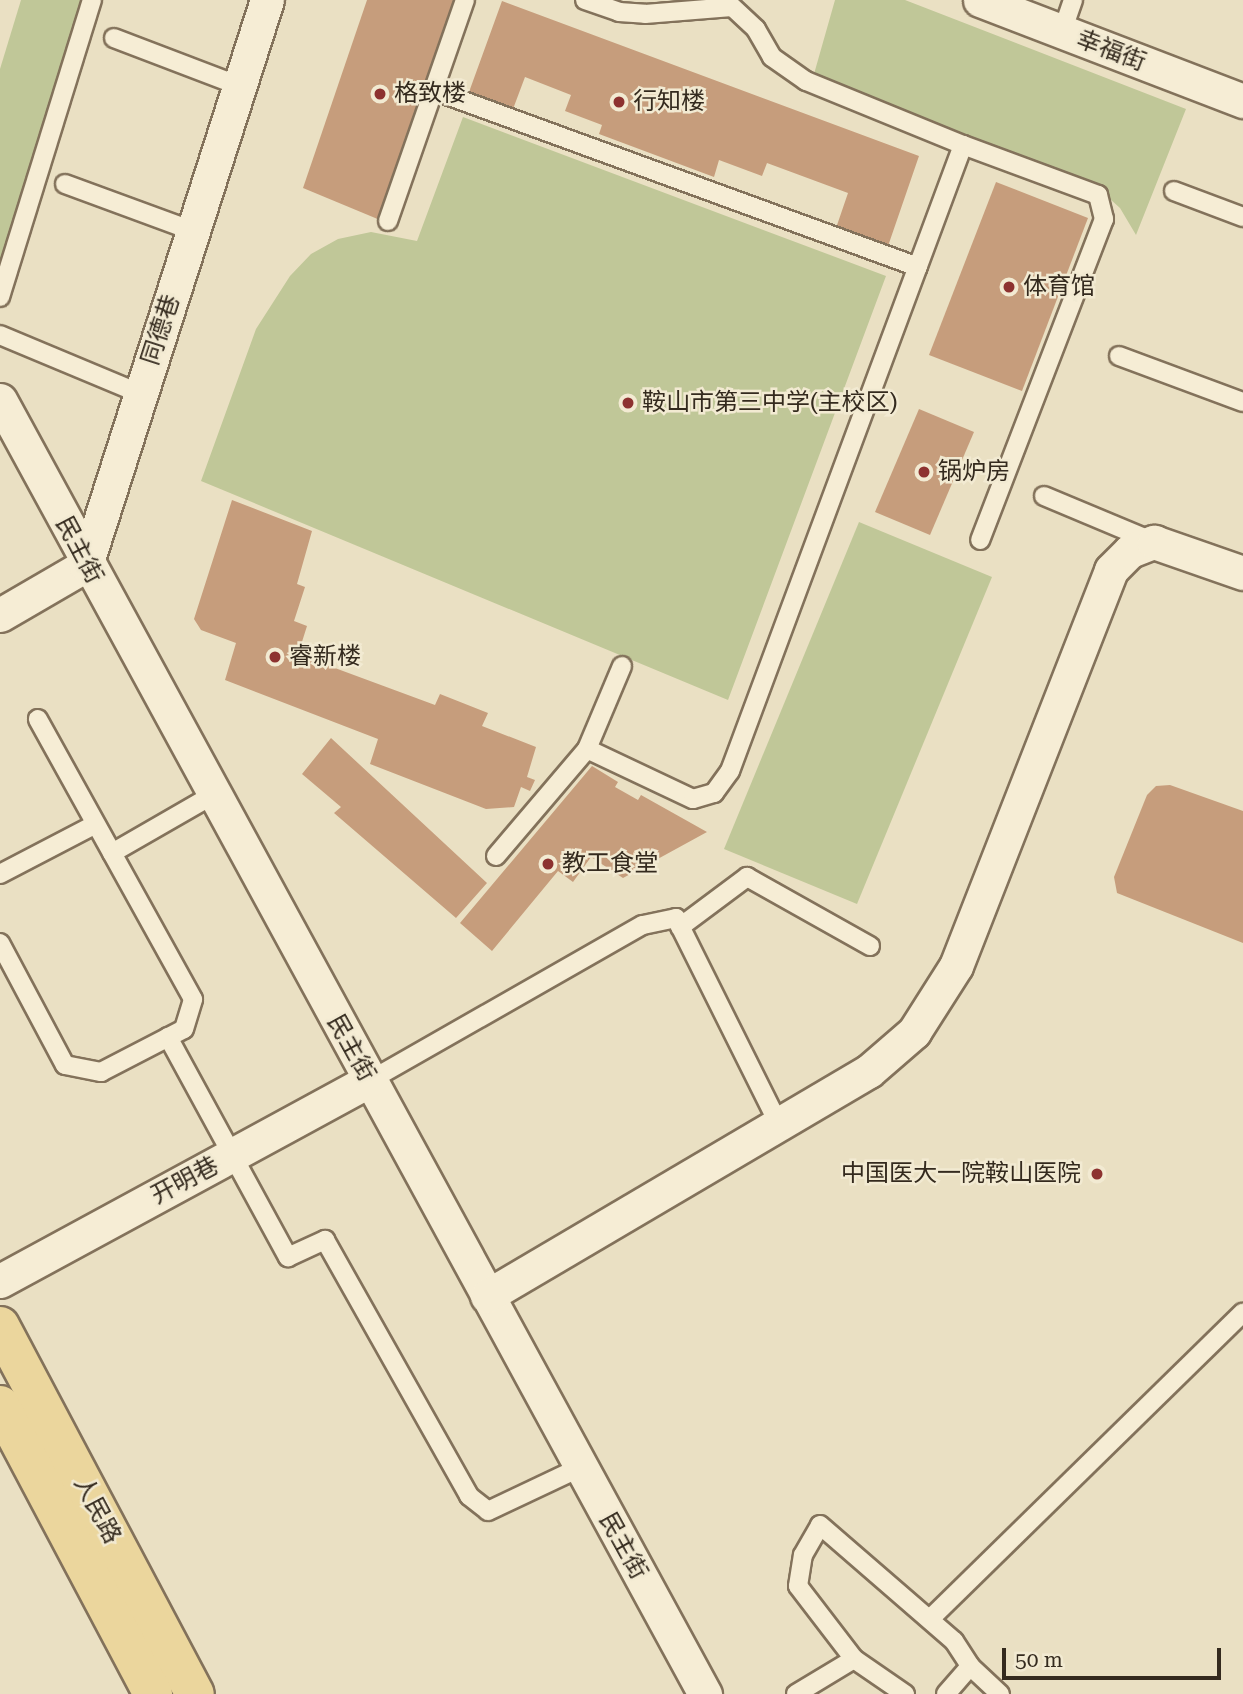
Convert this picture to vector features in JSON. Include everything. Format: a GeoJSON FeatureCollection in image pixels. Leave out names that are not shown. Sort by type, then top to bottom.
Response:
{"type":"FeatureCollection","features":[{"type":"Feature","properties":{"kind":"main road","name":"人民路"},"geometry":{"type":"LineString","coordinates":[[0,1326],[195,1694]]}},
{"type":"Feature","properties":{"kind":"main road","name":"人民路"},"geometry":{"type":"LineString","coordinates":[[0,1405],[149,1692]]}},
{"type":"Feature","properties":{"kind":"street","name":"同德巷"},"geometry":{"type":"LineString","coordinates":[[86,565],[267,0]]}},
{"type":"Feature","properties":{"kind":"street","name":"幸福街"},"geometry":{"type":"LineString","coordinates":[[980,0],[1243,101]]}},
{"type":"Feature","properties":{"kind":"street","name":"民主街"},"geometry":{"type":"LineString","coordinates":[[0,400],[86,565],[487,1296],[695,1691]]}},
{"type":"Feature","properties":{"kind":"street"},"geometry":{"type":"LineString","coordinates":[[487,1296],[869,1072],[914,1032],[956,966],[1111,570],[1130,551],[1154,542],[1243,573]]}},
{"type":"Feature","properties":{"kind":"street"},"geometry":{"type":"LineString","coordinates":[[0,615],[86,565]]}},
{"type":"Feature","properties":{"kind":"street","name":"开明巷"},"geometry":{"type":"LineString","coordinates":[[0,1281],[369,1081]]}},
{"type":"Feature","properties":{"kind":"lane"},"geometry":{"type":"LineString","coordinates":[[0,297],[92,0]]}},
{"type":"Feature","properties":{"kind":"lane"},"geometry":{"type":"LineString","coordinates":[[388,221],[465,0]]}},
{"type":"Feature","properties":{"kind":"lane"},"geometry":{"type":"LineString","coordinates":[[585,0],[618,12],[645,15],[734,4],[756,29],[772,57],[806,81],[963,145],[1098,195],[1104,219],[980,540]]}},
{"type":"Feature","properties":{"kind":"lane"},"geometry":{"type":"LineString","coordinates":[[1062,32],[1073,0]]}},
{"type":"Feature","properties":{"kind":"lane"},"geometry":{"type":"LineString","coordinates":[[114,38],[240,86]]}},
{"type":"Feature","properties":{"kind":"lane"},"geometry":{"type":"LineString","coordinates":[[433,90],[918,267]]}},
{"type":"Feature","properties":{"kind":"lane"},"geometry":{"type":"LineString","coordinates":[[587,749],[693,799],[715,793],[730,771],[963,145]]}},
{"type":"Feature","properties":{"kind":"lane"},"geometry":{"type":"LineString","coordinates":[[65,184],[193,230]]}},
{"type":"Feature","properties":{"kind":"lane"},"geometry":{"type":"LineString","coordinates":[[1174,191],[1243,218]]}},
{"type":"Feature","properties":{"kind":"lane"},"geometry":{"type":"LineString","coordinates":[[0,335],[141,394]]}},
{"type":"Feature","properties":{"kind":"lane"},"geometry":{"type":"LineString","coordinates":[[1119,356],[1243,402]]}},
{"type":"Feature","properties":{"kind":"lane"},"geometry":{"type":"LineString","coordinates":[[1044,496],[1154,542]]}},
{"type":"Feature","properties":{"kind":"lane"},"geometry":{"type":"LineString","coordinates":[[496,856],[587,749],[622,666]]}},
{"type":"Feature","properties":{"kind":"lane"},"geometry":{"type":"LineString","coordinates":[[0,943],[65,1065],[101,1072],[184,1029],[193,999],[94,825],[38,719]]}},
{"type":"Feature","properties":{"kind":"lane"},"geometry":{"type":"LineString","coordinates":[[112,853],[213,795]]}},
{"type":"Feature","properties":{"kind":"lane"},"geometry":{"type":"LineString","coordinates":[[0,874],[94,825]]}},
{"type":"Feature","properties":{"kind":"lane"},"geometry":{"type":"LineString","coordinates":[[680,927],[747,877],[870,947]]}},
{"type":"Feature","properties":{"kind":"lane"},"geometry":{"type":"LineString","coordinates":[[369,1081],[643,925],[676,918],[779,1125]]}},
{"type":"Feature","properties":{"kind":"lane"},"geometry":{"type":"LineString","coordinates":[[168,1037],[288,1257],[325,1240],[469,1496],[488,1511],[579,1468]]}},
{"type":"Feature","properties":{"kind":"lane"},"geometry":{"type":"LineString","coordinates":[[930,1619],[1243,1312]]}},
{"type":"Feature","properties":{"kind":"lane"},"geometry":{"type":"LineString","coordinates":[[905,1694],[853,1659],[798,1586],[803,1555],[820,1525],[954,1641],[970,1666],[1000,1694]]}},
{"type":"Feature","properties":{"kind":"lane"},"geometry":{"type":"LineString","coordinates":[[796,1694],[853,1659]]}},
{"type":"Feature","properties":{"kind":"lane"},"geometry":{"type":"LineString","coordinates":[[946,1694],[970,1666]]}},
{"type":"Feature","properties":{"kind":"green space"},"geometry":{"type":"Polygon","coordinates":[[[21,0],[81,0],[0,262],[0,69],[21,0]]]}},
{"type":"Feature","properties":{"kind":"green space"},"geometry":{"type":"Polygon","coordinates":[[[835,0],[905,0],[1186,109],[1136,235],[1120,208],[1100,190],[814,74],[835,0]]]}},
{"type":"Feature","properties":{"kind":"green space"},"geometry":{"type":"Polygon","coordinates":[[[463,117],[886,276],[728,700],[201,481],[256,329],[290,276],[311,254],[338,239],[371,232],[417,241],[463,117]]]}},
{"type":"Feature","properties":{"kind":"green space"},"geometry":{"type":"Polygon","coordinates":[[[859,522],[992,577],[857,904],[724,849],[859,522]]]}},
{"type":"Feature","properties":{"kind":"building","name":"格致楼"},"geometry":{"type":"Polygon","coordinates":[[[367,0],[457,0],[380,220],[303,188],[367,0]]]}},
{"type":"Feature","properties":{"kind":"building","name":"行知楼"},"geometry":{"type":"Polygon","coordinates":[[[502,1],[919,156],[887,249],[835,231],[848,193],[767,163],[762,176],[719,160],[714,177],[599,134],[602,125],[565,111],[571,95],[525,77],[513,109],[469,92],[502,1]]]}},
{"type":"Feature","properties":{"kind":"building","name":"体育馆"},"geometry":{"type":"Polygon","coordinates":[[[996,182],[1088,218],[1022,391],[929,355],[996,182]]]}},
{"type":"Feature","properties":{"kind":"building","name":"锅炉房"},"geometry":{"type":"Polygon","coordinates":[[[919,409],[974,432],[930,535],[875,512],[919,409]]]}},
{"type":"Feature","properties":{"kind":"building","name":"睿新楼"},"geometry":{"type":"Polygon","coordinates":[[[232,500],[312,531],[297,584],[305,587],[294,621],[307,626],[301,645],[319,652],[316,661],[435,705],[440,694],[488,713],[482,726],[536,747],[527,777],[535,780],[530,791],[521,787],[514,807],[486,809],[370,764],[378,739],[225,680],[236,643],[201,630],[194,619],[232,500]]]}},
{"type":"Feature","properties":{"kind":"building"},"geometry":{"type":"Polygon","coordinates":[[[331,738],[487,883],[456,918],[334,813],[341,807],[302,774],[331,738]]]}},
{"type":"Feature","properties":{"kind":"building","name":"教工食堂"},"geometry":{"type":"Polygon","coordinates":[[[592,766],[618,782],[615,787],[638,800],[641,795],[707,832],[623,878],[591,857],[573,882],[558,871],[492,951],[460,923],[592,766]]]}},
{"type":"Feature","properties":{"kind":"building"},"geometry":{"type":"Polygon","coordinates":[[[1170,785],[1243,811],[1243,943],[1117,893],[1114,877],[1147,795],[1156,786],[1170,785]]]}},
{"type":"Feature","properties":{"kind":"place","name":"格致楼"},"geometry":{"type":"Point","coordinates":[380,94]}},
{"type":"Feature","properties":{"kind":"place","name":"行知楼"},"geometry":{"type":"Point","coordinates":[619,102]}},
{"type":"Feature","properties":{"kind":"place","name":"体育馆"},"geometry":{"type":"Point","coordinates":[1009,287]}},
{"type":"Feature","properties":{"kind":"place","name":"鞍山市第三中学(主校区)"},"geometry":{"type":"Point","coordinates":[628,403]}},
{"type":"Feature","properties":{"kind":"place","name":"锅炉房"},"geometry":{"type":"Point","coordinates":[924,472]}},
{"type":"Feature","properties":{"kind":"place","name":"睿新楼"},"geometry":{"type":"Point","coordinates":[275,657]}},
{"type":"Feature","properties":{"kind":"place","name":"教工食堂"},"geometry":{"type":"Point","coordinates":[548,864]}},
{"type":"Feature","properties":{"kind":"place","name":"中国医大一院鞍山医院"},"geometry":{"type":"Point","coordinates":[1097,1174]}}]}
